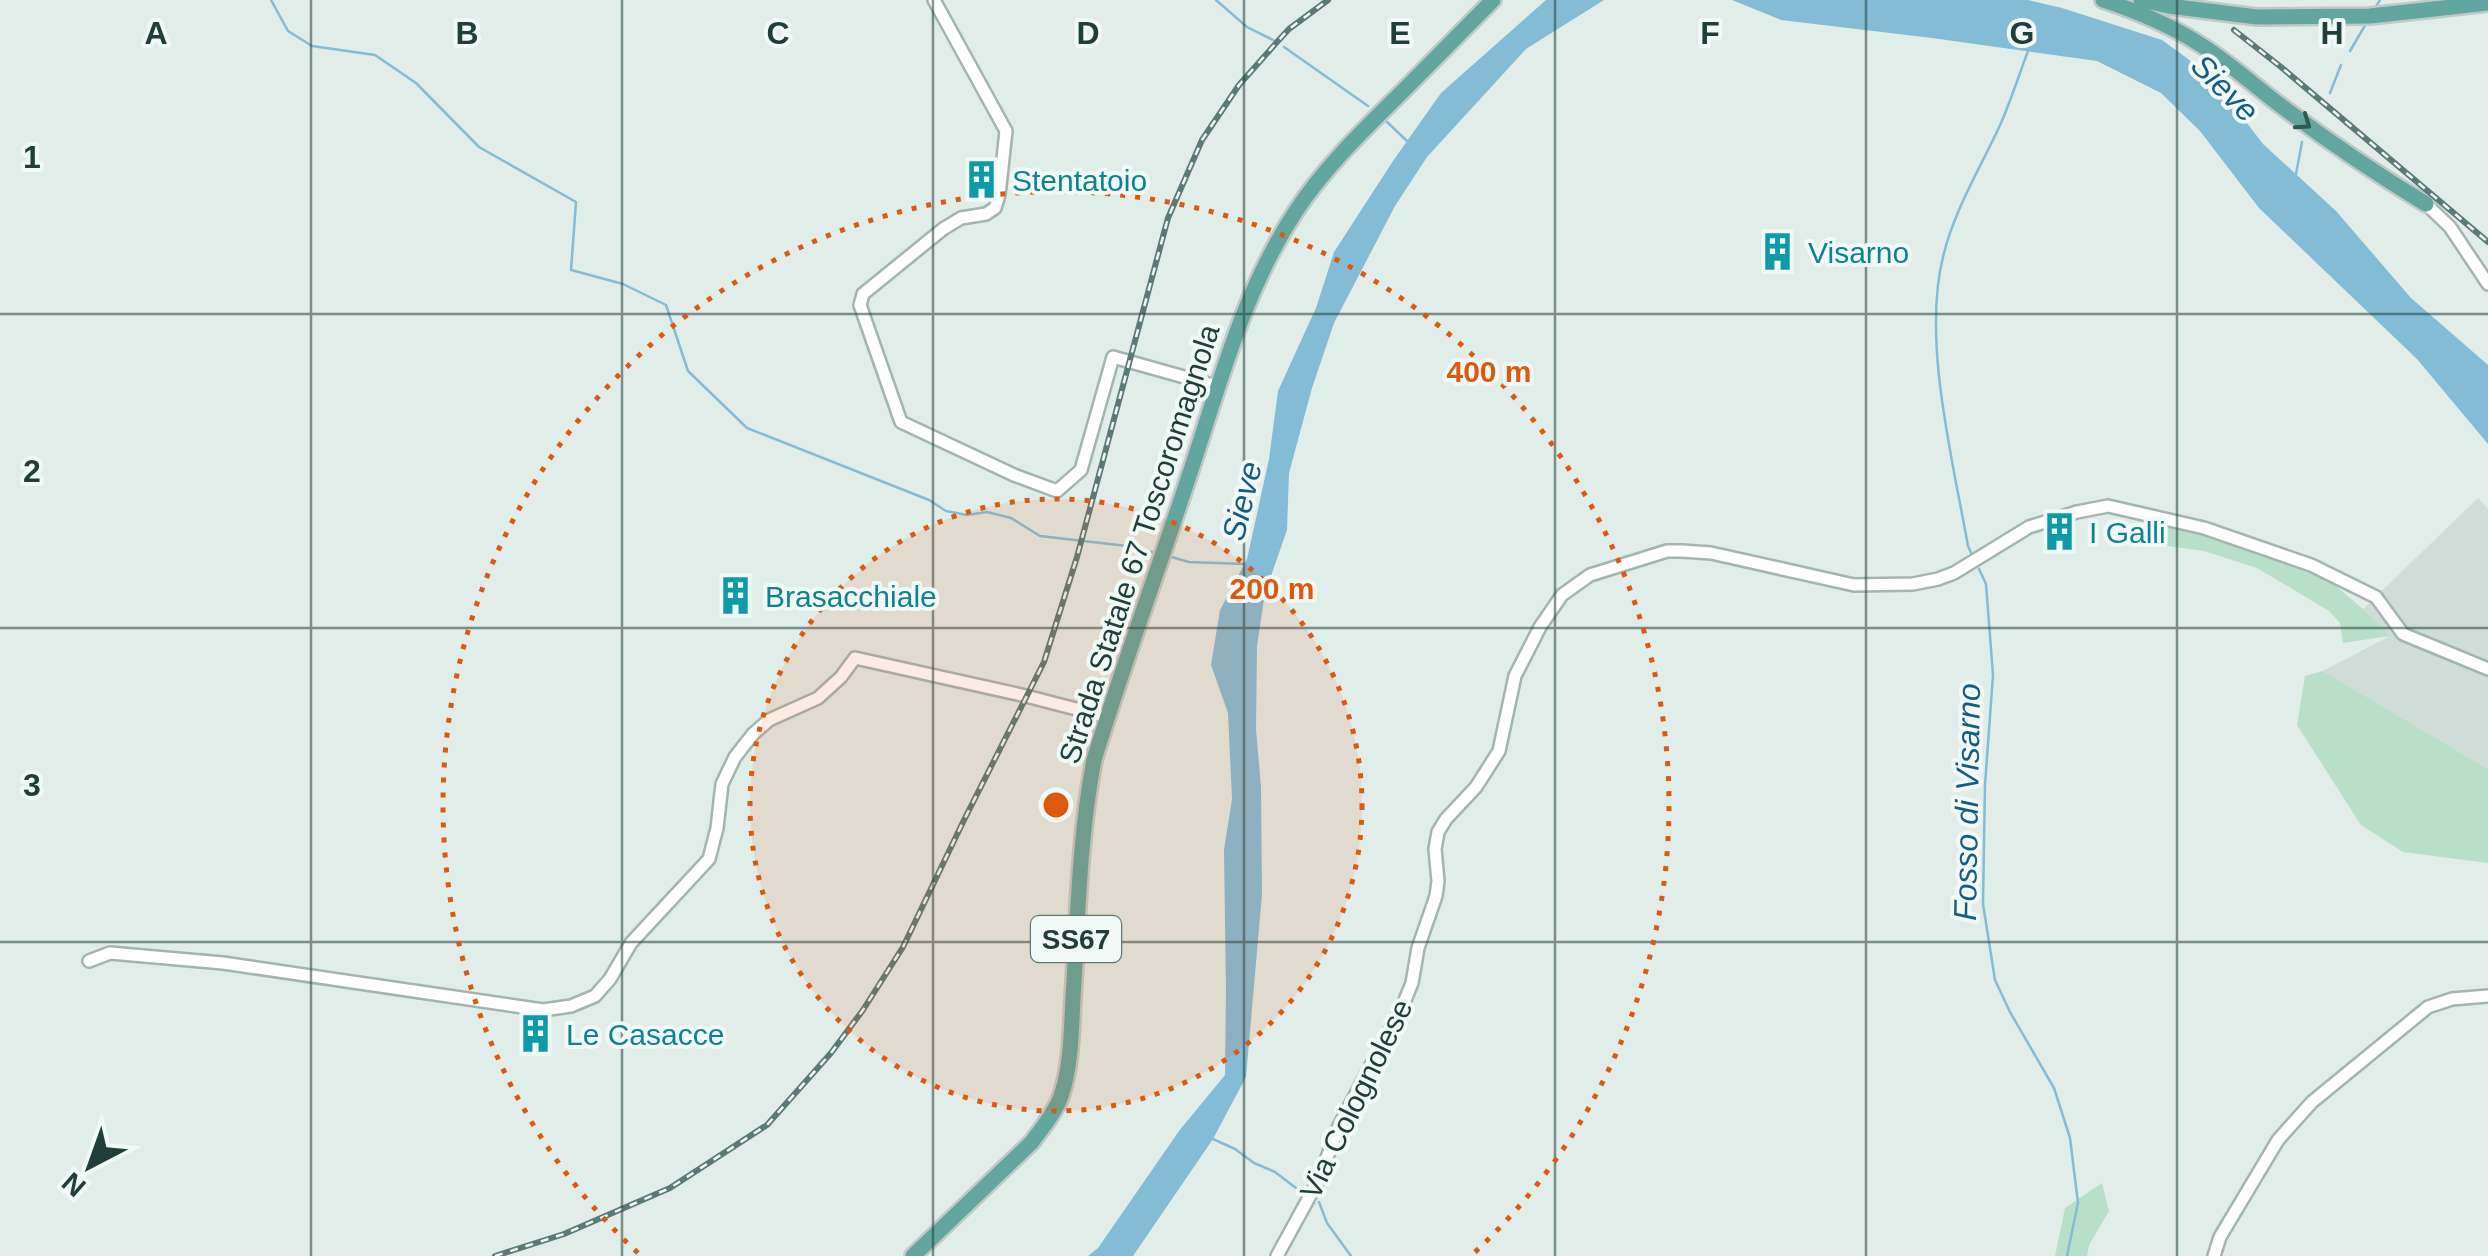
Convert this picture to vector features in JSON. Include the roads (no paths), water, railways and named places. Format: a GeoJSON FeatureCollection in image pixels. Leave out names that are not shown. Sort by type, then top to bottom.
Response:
{"type":"FeatureCollection","features":[{"type":"Feature","properties":{"kind":"main road","name":"Strada Statale 67 Toscoromagnola"},"geometry":{"type":"LineString","coordinates":[[912,1256],[1032,1142],[1060,1098],[1070,1041],[1087,798],[1094,760],[1216,386],[1250,295],[1297,210],[1327,172],[1493,0]]}},
{"type":"Feature","properties":{"kind":"main road"},"geometry":{"type":"LineString","coordinates":[[2103,0],[2198,42],[2321,135],[2426,204]]}},
{"type":"Feature","properties":{"kind":"main road"},"geometry":{"type":"LineString","coordinates":[[2140,0],[2257,18],[2370,16],[2488,3]]}},
{"type":"Feature","properties":{"kind":"street"},"geometry":{"type":"LineString","coordinates":[[934,0],[1006,131],[995,208],[942,228],[860,299],[900,422],[1057,491],[1081,470],[1114,357],[1216,386]]}},
{"type":"Feature","properties":{"kind":"street"},"geometry":{"type":"LineString","coordinates":[[2426,204],[2450,227],[2488,284]]}},
{"type":"Feature","properties":{"kind":"street","name":"Via Colognolese"},"geometry":{"type":"LineString","coordinates":[[1277,1256],[1318,1181],[1339,1126],[1408,994],[1418,948],[1436,896],[1438,832],[1490,768],[1499,751],[1515,676],[1540,627],[1562,595],[1590,575],[1668,551],[1682,551],[1711,553],[1854,585],[1914,584],[1954,573],[2029,527],[2108,506],[2204,528],[2311,565],[2376,597],[2404,634],[2488,669]]}},
{"type":"Feature","properties":{"kind":"street"},"geometry":{"type":"LineString","coordinates":[[89,961],[110,953],[129,954],[223,963],[543,1010],[570,1006],[595,996],[631,943],[709,860],[722,784],[734,757],[769,720],[818,698],[856,658],[1107,718]]}},
{"type":"Feature","properties":{"kind":"street"},"geometry":{"type":"LineString","coordinates":[[2214,1256],[2220,1237],[2278,1140],[2312,1102],[2428,1007],[2452,999],[2488,996]]}},
{"type":"Feature","properties":{"kind":"water","name":"Sieve"},"geometry":{"type":"Polygon","coordinates":[[[1546,0],[1604,0],[1526,49],[1427,157],[1395,206],[1334,323],[1289,473],[1287,530],[1265,593],[1257,646],[1262,894],[1246,1077],[1213,1139],[1133,1256],[1088,1256],[1098,1248],[1179,1131],[1225,1075],[1224,850],[1232,799],[1228,713],[1211,665],[1220,610],[1247,559],[1269,459],[1278,391],[1316,308],[1334,252],[1393,161],[1441,93],[1546,0]]]}},
{"type":"Feature","properties":{"kind":"water","name":"Sieve"},"geometry":{"type":"Polygon","coordinates":[[[1732,0],[2028,0],[2162,40],[2210,75],[2263,144],[2336,211],[2411,298],[2488,365],[2488,444],[2417,359],[2259,208],[2200,131],[2161,93],[2097,61],[1781,20],[1732,0]]]}},
{"type":"Feature","properties":{"kind":"waterway"},"geometry":{"type":"LineString","coordinates":[[271,0],[288,31],[312,46],[375,55],[416,83],[479,147],[576,202],[571,270],[623,284],[666,305],[688,371],[747,428],[929,500],[946,511],[967,515],[987,512],[1011,518],[1040,536],[1156,553]]}},
{"type":"Feature","properties":{"kind":"waterway"},"geometry":{"type":"LineString","coordinates":[[1216,0],[1247,27],[1273,40]]}},
{"type":"Feature","properties":{"kind":"waterway"},"geometry":{"type":"LineString","coordinates":[[2373,11],[2380,0]]}},
{"type":"Feature","properties":{"kind":"waterway"},"geometry":{"type":"LineString","coordinates":[[2350,51],[2367,22]]}},
{"type":"Feature","properties":{"kind":"waterway"},"geometry":{"type":"LineString","coordinates":[[1284,47],[1368,106]]}},
{"type":"Feature","properties":{"kind":"waterway","name":"Fosso di Visarno"},"geometry":{"type":"LineString","coordinates":[[1972,555],[1942,401],[1937,290],[1954,222],[2001,123],[2028,51]]}},
{"type":"Feature","properties":{"kind":"waterway"},"geometry":{"type":"LineString","coordinates":[[2330,93],[2341,65]]}},
{"type":"Feature","properties":{"kind":"waterway"},"geometry":{"type":"LineString","coordinates":[[1386,121],[1407,141]]}},
{"type":"Feature","properties":{"kind":"waterway"},"geometry":{"type":"LineString","coordinates":[[2296,174],[2302,142]]}},
{"type":"Feature","properties":{"kind":"waterway"},"geometry":{"type":"LineString","coordinates":[[1168,556],[1189,562],[1245,564]]}},
{"type":"Feature","properties":{"kind":"waterway","name":"Fosso di Visarno"},"geometry":{"type":"LineString","coordinates":[[1979,569],[1986,584],[1993,675],[1985,785],[1983,904],[1995,980],[2054,1088],[2070,1138],[2078,1203],[2067,1256]]}},
{"type":"Feature","properties":{"kind":"waterway"},"geometry":{"type":"LineString","coordinates":[[1213,1139],[1275,1172],[1296,1188]]}},
{"type":"Feature","properties":{"kind":"waterway"},"geometry":{"type":"LineString","coordinates":[[1319,1202],[1327,1223],[1351,1256]]}},
{"type":"Feature","properties":{"kind":"railway"},"geometry":{"type":"LineString","coordinates":[[495,1256],[564,1234],[670,1188],[767,1125],[863,1010],[903,947],[1044,662],[1077,557],[1168,218],[1202,140],[1239,85],[1277,42],[1328,0]]}},
{"type":"Feature","properties":{"kind":"railway"},"geometry":{"type":"LineString","coordinates":[[2234,30],[2488,242]]}},
{"type":"Feature","properties":{"kind":"place","name":"Stentatoio"},"geometry":{"type":"Point","coordinates":[982,180]}},
{"type":"Feature","properties":{"kind":"place","name":"Visarno"},"geometry":{"type":"Point","coordinates":[1778,252]}},
{"type":"Feature","properties":{"kind":"place","name":"I Galli"},"geometry":{"type":"Point","coordinates":[2059,532]}},
{"type":"Feature","properties":{"kind":"place","name":"Brasacchiale"},"geometry":{"type":"Point","coordinates":[735,596]}},
{"type":"Feature","properties":{"kind":"place","name":"Le Casacce"},"geometry":{"type":"Point","coordinates":[536,1034]}}]}
